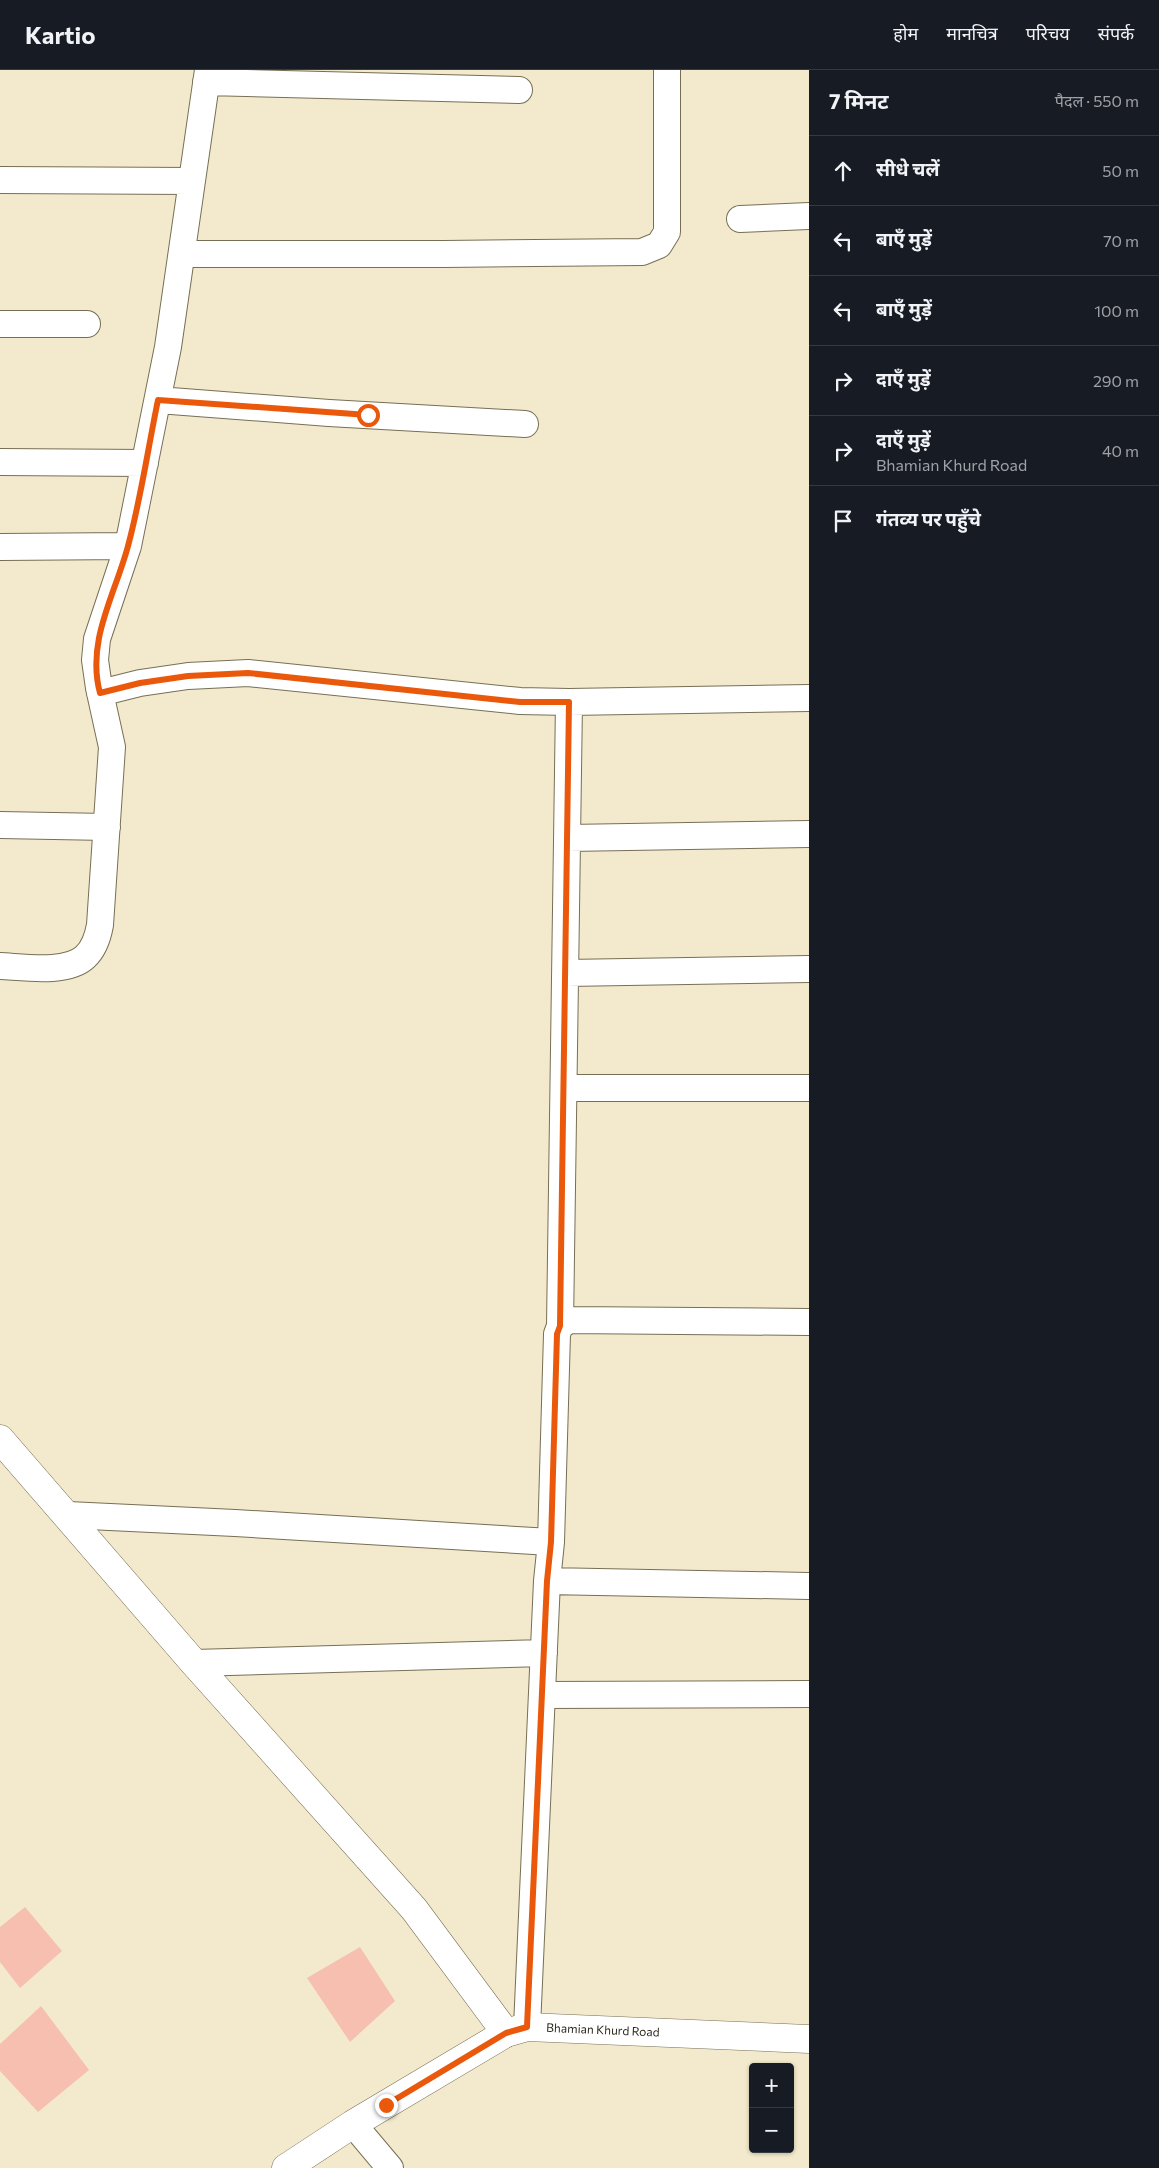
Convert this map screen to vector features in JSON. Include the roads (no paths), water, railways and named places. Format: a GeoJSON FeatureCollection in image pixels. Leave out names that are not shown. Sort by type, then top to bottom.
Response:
{"type":"FeatureCollection","features":[{"type":"Feature","properties":{"kind":"street"},"geometry":{"type":"LineString","coordinates":[[182,254],[642,252],[659,245],[667,232],[667,70]]}},
{"type":"Feature","properties":{"kind":"street"},"geometry":{"type":"LineString","coordinates":[[0,966],[52,968],[72,964],[85,957],[97,938],[100,925],[112,747],[94,660],[97,639],[128,546],[146,463],[168,347],[207,76],[519,90]]}},
{"type":"Feature","properties":{"kind":"street"},"geometry":{"type":"LineString","coordinates":[[0,180],[192,181]]}},
{"type":"Feature","properties":{"kind":"street"},"geometry":{"type":"LineString","coordinates":[[740,219],[809,216]]}},
{"type":"Feature","properties":{"kind":"street"},"geometry":{"type":"LineString","coordinates":[[0,324],[87,324]]}},
{"type":"Feature","properties":{"kind":"street"},"geometry":{"type":"LineString","coordinates":[[158,400],[329,413],[525,424]]}},
{"type":"Feature","properties":{"kind":"street"},"geometry":{"type":"LineString","coordinates":[[0,462],[146,463]]}},
{"type":"Feature","properties":{"kind":"street"},"geometry":{"type":"LineString","coordinates":[[0,547],[128,546]]}},
{"type":"Feature","properties":{"kind":"street"},"geometry":{"type":"LineString","coordinates":[[100,693],[140,683],[188,676],[248,673],[520,702],[809,698]]}},
{"type":"Feature","properties":{"kind":"street"},"geometry":{"type":"LineString","coordinates":[[517,2030],[543,1695],[547,1581],[551,1542],[557,1334],[560,1326],[569,702]]}},
{"type":"Feature","properties":{"kind":"street"},"geometry":{"type":"LineString","coordinates":[[0,825],[107,827]]}},
{"type":"Feature","properties":{"kind":"street"},"geometry":{"type":"LineString","coordinates":[[568,838],[809,834]]}},
{"type":"Feature","properties":{"kind":"street"},"geometry":{"type":"LineString","coordinates":[[566,973],[809,969]]}},
{"type":"Feature","properties":{"kind":"street"},"geometry":{"type":"LineString","coordinates":[[564,1088],[809,1088]]}},
{"type":"Feature","properties":{"kind":"street"},"geometry":{"type":"LineString","coordinates":[[560,1326],[569,1320],[809,1322]]}},
{"type":"Feature","properties":{"kind":"street"},"geometry":{"type":"LineString","coordinates":[[0,1439],[194,1662],[414,1909],[517,2030]]}},
{"type":"Feature","properties":{"kind":"street"},"geometry":{"type":"LineString","coordinates":[[68,1516],[235,1523],[551,1542]]}},
{"type":"Feature","properties":{"kind":"street"},"geometry":{"type":"LineString","coordinates":[[547,1581],[809,1586]]}},
{"type":"Feature","properties":{"kind":"street"},"geometry":{"type":"LineString","coordinates":[[194,1662],[544,1653]]}},
{"type":"Feature","properties":{"kind":"street"},"geometry":{"type":"LineString","coordinates":[[543,1695],[809,1694]]}},
{"type":"Feature","properties":{"kind":"street"},"geometry":{"type":"LineString","coordinates":[[286,2168],[353,2124],[517,2030]]}},
{"type":"Feature","properties":{"kind":"street","name":"Bhamian Khurd Road"},"geometry":{"type":"LineString","coordinates":[[517,2030],[809,2039]]}},
{"type":"Feature","properties":{"kind":"street"},"geometry":{"type":"LineString","coordinates":[[353,2124],[390,2168]]}}]}
